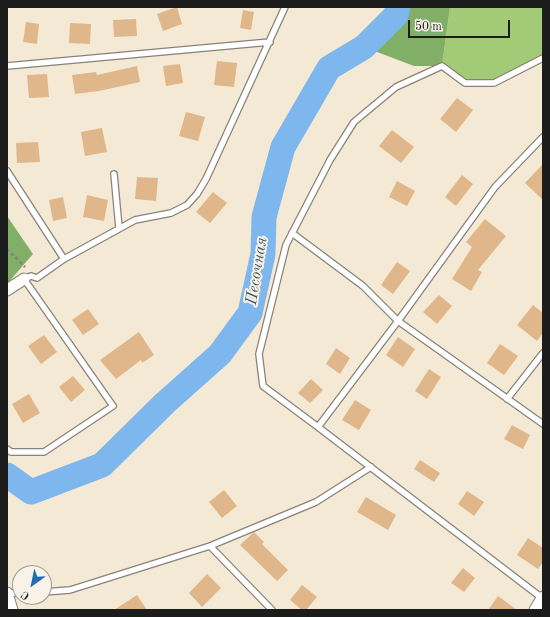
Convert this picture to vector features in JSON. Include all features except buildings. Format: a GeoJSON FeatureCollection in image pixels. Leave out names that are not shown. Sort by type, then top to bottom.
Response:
{"type":"FeatureCollection","features":[{"type":"Feature","properties":{"kind":"street"},"geometry":{"type":"LineString","coordinates":[[7,290],[28,277]]}},
{"type":"Feature","properties":{"kind":"street"},"geometry":{"type":"LineString","coordinates":[[7,593],[12,610]]}},
{"type":"Feature","properties":{"kind":"street"},"geometry":{"type":"LineString","coordinates":[[535,610],[543,598]]}},
{"type":"Feature","properties":{"kind":"lane"},"geometry":{"type":"LineString","coordinates":[[28,277],[37,278],[64,259],[135,220],[171,213],[187,205],[197,194],[270,42],[285,7]]}},
{"type":"Feature","properties":{"kind":"lane"},"geometry":{"type":"LineString","coordinates":[[7,66],[270,42]]}},
{"type":"Feature","properties":{"kind":"lane"},"geometry":{"type":"LineString","coordinates":[[543,58],[494,84],[466,83],[442,66],[396,87],[354,122],[330,160],[286,245],[259,354],[263,386],[543,598]]}},
{"type":"Feature","properties":{"kind":"lane"},"geometry":{"type":"LineString","coordinates":[[318,428],[495,187],[543,137]]}},
{"type":"Feature","properties":{"kind":"lane"},"geometry":{"type":"LineString","coordinates":[[7,171],[64,259]]}},
{"type":"Feature","properties":{"kind":"lane"},"geometry":{"type":"LineString","coordinates":[[114,174],[119,228]]}},
{"type":"Feature","properties":{"kind":"lane"},"geometry":{"type":"LineString","coordinates":[[292,233],[363,286],[398,321],[543,424]]}},
{"type":"Feature","properties":{"kind":"lane"},"geometry":{"type":"LineString","coordinates":[[7,449],[11,452],[44,452],[113,406],[28,277]]}},
{"type":"Feature","properties":{"kind":"lane"},"geometry":{"type":"LineString","coordinates":[[507,399],[543,353]]}},
{"type":"Feature","properties":{"kind":"lane"},"geometry":{"type":"LineString","coordinates":[[52,591],[70,590],[210,546],[316,502],[371,467]]}},
{"type":"Feature","properties":{"kind":"lane"},"geometry":{"type":"LineString","coordinates":[[210,546],[272,610]]}},
{"type":"Feature","properties":{"kind":"path"},"geometry":{"type":"LineString","coordinates":[[7,249],[23,263],[28,277]]}},
{"type":"Feature","properties":{"kind":"green space"},"geometry":{"type":"Polygon","coordinates":[[[398,7],[450,7],[442,66],[414,66],[364,47],[396,15],[398,7]]]}},
{"type":"Feature","properties":{"kind":"green space"},"geometry":{"type":"Polygon","coordinates":[[[450,7],[543,7],[543,58],[494,83],[465,83],[442,66],[450,7]]]}},
{"type":"Feature","properties":{"kind":"green space"},"geometry":{"type":"Polygon","coordinates":[[[7,216],[33,254],[7,284],[7,216]]]}},
{"type":"Feature","properties":{"kind":"waterway","name":"Песочная"},"geometry":{"type":"LineString","coordinates":[[7,475],[31,492],[102,465],[165,403],[220,354],[250,313],[263,254],[264,217],[283,147],[329,68],[364,47],[396,15],[398,7]]}}]}
